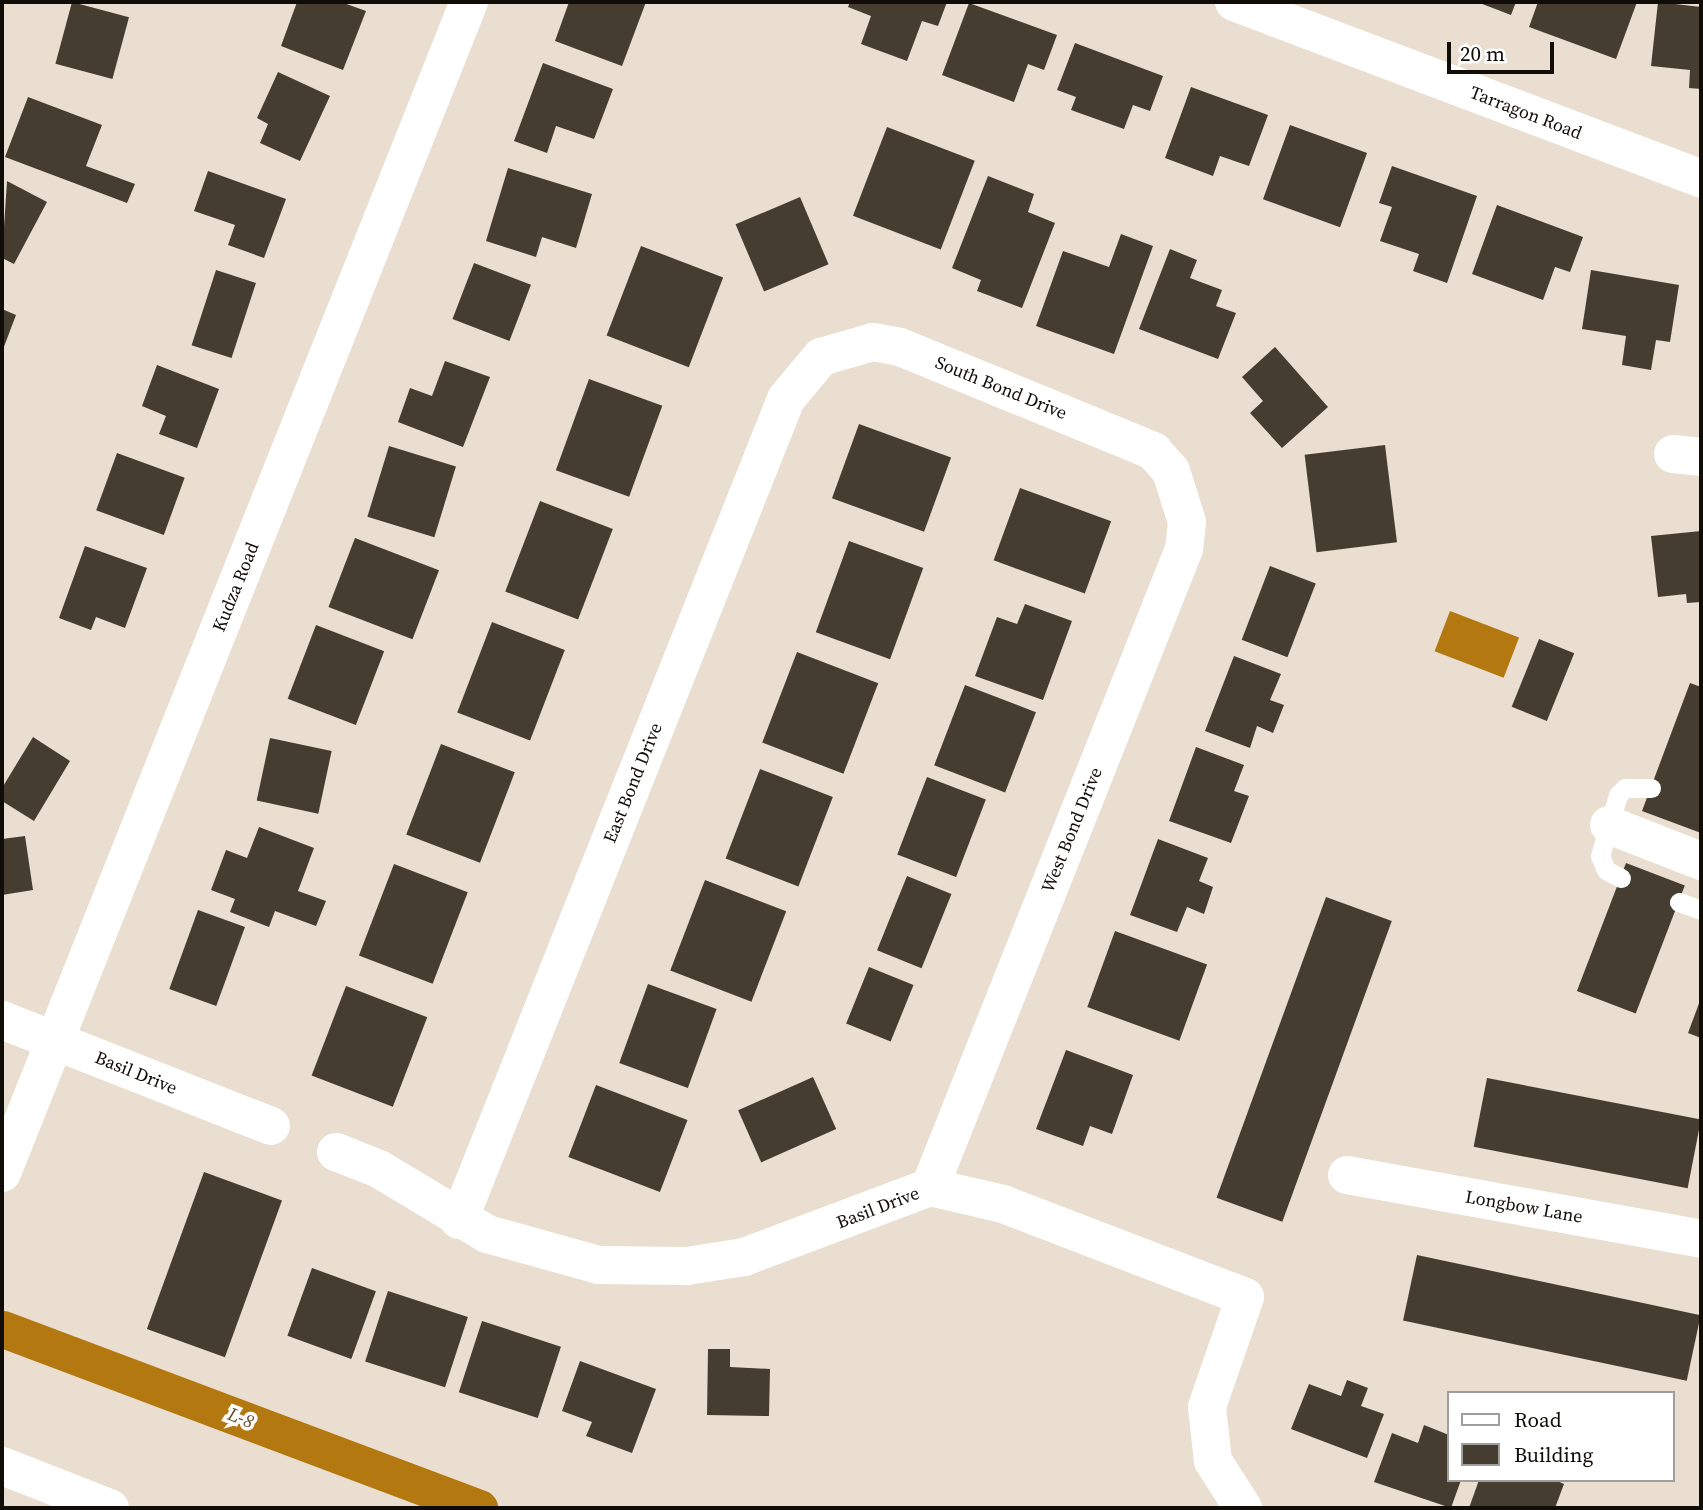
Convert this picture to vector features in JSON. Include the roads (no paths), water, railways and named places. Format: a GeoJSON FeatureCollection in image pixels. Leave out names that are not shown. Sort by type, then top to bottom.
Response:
{"type":"FeatureCollection","features":[{"type":"Feature","properties":{"kind":"street","name":"Kudza Road"},"geometry":{"type":"LineString","coordinates":[[2,1172],[468,2]]}},
{"type":"Feature","properties":{"kind":"street","name":"Tarragon Road"},"geometry":{"type":"LineString","coordinates":[[1234,2],[1701,178]]}},
{"type":"Feature","properties":{"kind":"street","name":"South Bond Drive"},"geometry":{"type":"LineString","coordinates":[[821,356],[845,345],[900,347],[1131,439],[1171,471]]}},
{"type":"Feature","properties":{"kind":"street","name":"East Bond Drive"},"geometry":{"type":"LineString","coordinates":[[459,1220],[786,399],[821,356]]}},
{"type":"Feature","properties":{"kind":"street","name":"West Bond Drive"},"geometry":{"type":"LineString","coordinates":[[930,1187],[1184,550],[1185,509],[1171,471]]}},
{"type":"Feature","properties":{"kind":"street"},"geometry":{"type":"LineString","coordinates":[[1609,825],[1701,861]]}},
{"type":"Feature","properties":{"kind":"street","name":"Basil Drive"},"geometry":{"type":"LineString","coordinates":[[2,1020],[271,1126]]}},
{"type":"Feature","properties":{"kind":"street","name":"Basil Drive"},"geometry":{"type":"LineString","coordinates":[[336,1152],[379,1169],[459,1220],[542,1253],[628,1268],[687,1266],[800,1240],[930,1187],[1003,1204],[1245,1297],[1207,1407],[1213,1461],[1243,1508]]}},
{"type":"Feature","properties":{"kind":"street","name":"Longbow Lane"},"geometry":{"type":"LineString","coordinates":[[1347,1175],[1701,1239]]}},
{"type":"Feature","properties":{"kind":"street"},"geometry":{"type":"LineString","coordinates":[[2,1466],[110,1508]]}},
{"type":"Feature","properties":{"kind":"lane"},"geometry":{"type":"LineString","coordinates":[[1621,878],[1606,870],[1600,856],[1609,825],[1625,788],[1651,788]]}},
{"type":"Feature","properties":{"kind":"lane"},"geometry":{"type":"LineString","coordinates":[[1679,902],[1701,910]]}},
{"type":"Feature","properties":{"kind":"waterway","name":"L-8"},"geometry":{"type":"LineString","coordinates":[[3,1329],[479,1508]]}}]}
